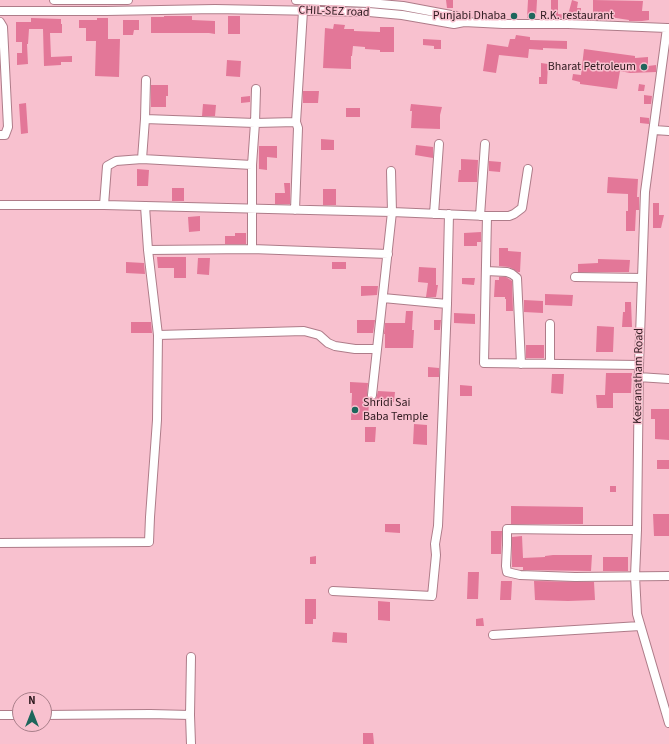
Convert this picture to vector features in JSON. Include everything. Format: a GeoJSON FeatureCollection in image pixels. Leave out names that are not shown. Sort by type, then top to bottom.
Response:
{"type":"FeatureCollection","features":[{"type":"Feature","properties":{"kind":"street"},"geometry":{"type":"LineString","coordinates":[[54,0],[128,0]]}},
{"type":"Feature","properties":{"kind":"street","name":"CHIL-SEZ road"},"geometry":{"type":"LineString","coordinates":[[296,0],[403,6],[456,16],[464,22]]}},
{"type":"Feature","properties":{"kind":"street","name":"CHIL-SEZ road"},"geometry":{"type":"LineString","coordinates":[[0,11],[215,9],[369,12],[402,15],[454,24],[464,22],[668,28]]}},
{"type":"Feature","properties":{"kind":"street"},"geometry":{"type":"LineString","coordinates":[[295,210],[298,128],[296,122],[303,11]]}},
{"type":"Feature","properties":{"kind":"street"},"geometry":{"type":"LineString","coordinates":[[0,22],[3,27],[3,91],[8,127],[5,135],[0,136]]}},
{"type":"Feature","properties":{"kind":"street","name":"Keeranatham Road"},"geometry":{"type":"LineString","coordinates":[[668,28],[645,192],[638,377],[637,530],[635,576],[636,614],[669,723]]}},
{"type":"Feature","properties":{"kind":"street"},"geometry":{"type":"LineString","coordinates":[[142,159],[146,80]]}},
{"type":"Feature","properties":{"kind":"street"},"geometry":{"type":"LineString","coordinates":[[252,249],[252,165],[256,89]]}},
{"type":"Feature","properties":{"kind":"street"},"geometry":{"type":"LineString","coordinates":[[145,119],[255,123],[296,122]]}},
{"type":"Feature","properties":{"kind":"street"},"geometry":{"type":"LineString","coordinates":[[654,130],[669,131]]}},
{"type":"Feature","properties":{"kind":"street"},"geometry":{"type":"LineString","coordinates":[[434,214],[439,144]]}},
{"type":"Feature","properties":{"kind":"street"},"geometry":{"type":"LineString","coordinates":[[485,144],[484,216],[486,271],[484,363],[639,366]]}},
{"type":"Feature","properties":{"kind":"street"},"geometry":{"type":"LineString","coordinates":[[104,205],[107,166],[116,161],[142,159],[252,165]]}},
{"type":"Feature","properties":{"kind":"street"},"geometry":{"type":"LineString","coordinates":[[0,205],[104,205],[252,208],[509,216],[522,208],[528,169]]}},
{"type":"Feature","properties":{"kind":"street"},"geometry":{"type":"LineString","coordinates":[[372,395],[392,212],[391,171]]}},
{"type":"Feature","properties":{"kind":"street"},"geometry":{"type":"LineString","coordinates":[[0,543],[149,542],[157,420],[158,335],[148,250],[145,206]]}},
{"type":"Feature","properties":{"kind":"street"},"geometry":{"type":"LineString","coordinates":[[333,591],[432,596],[436,554],[435,544],[438,526],[449,214]]}},
{"type":"Feature","properties":{"kind":"street"},"geometry":{"type":"LineString","coordinates":[[148,250],[252,249],[388,254]]}},
{"type":"Feature","properties":{"kind":"street"},"geometry":{"type":"LineString","coordinates":[[486,271],[507,272],[517,278],[521,364]]}},
{"type":"Feature","properties":{"kind":"street"},"geometry":{"type":"LineString","coordinates":[[575,277],[642,278]]}},
{"type":"Feature","properties":{"kind":"street"},"geometry":{"type":"LineString","coordinates":[[383,298],[447,304]]}},
{"type":"Feature","properties":{"kind":"street"},"geometry":{"type":"LineString","coordinates":[[550,324],[550,364]]}},
{"type":"Feature","properties":{"kind":"street"},"geometry":{"type":"LineString","coordinates":[[158,335],[304,331],[319,335],[328,343],[335,346],[354,349],[377,349]]}},
{"type":"Feature","properties":{"kind":"street"},"geometry":{"type":"LineString","coordinates":[[638,377],[669,379]]}},
{"type":"Feature","properties":{"kind":"street"},"geometry":{"type":"LineString","coordinates":[[637,530],[507,528],[507,572],[520,575],[575,577],[669,576]]}},
{"type":"Feature","properties":{"kind":"street"},"geometry":{"type":"LineString","coordinates":[[493,635],[640,626]]}},
{"type":"Feature","properties":{"kind":"street"},"geometry":{"type":"LineString","coordinates":[[191,658],[191,744]]}},
{"type":"Feature","properties":{"kind":"street"},"geometry":{"type":"LineString","coordinates":[[0,715],[12,715]]}},
{"type":"Feature","properties":{"kind":"street"},"geometry":{"type":"LineString","coordinates":[[52,715],[190,715]]}},
{"type":"Feature","properties":{"kind":"building"},"geometry":{"type":"Polygon","coordinates":[[[446,0],[453,0],[453,8],[447,8],[446,0]]]}},
{"type":"Feature","properties":{"kind":"building"},"geometry":{"type":"Polygon","coordinates":[[[528,0],[537,0],[536,18],[527,18],[528,0]]]}},
{"type":"Feature","properties":{"kind":"building"},"geometry":{"type":"Polygon","coordinates":[[[551,0],[558,0],[558,14],[568,15],[572,0],[578,2],[577,8],[581,8],[581,13],[593,13],[593,0],[643,1],[642,11],[649,11],[649,20],[629,21],[603,16],[603,20],[550,18],[551,0]]]}},
{"type":"Feature","properties":{"kind":"building"},"geometry":{"type":"Polygon","coordinates":[[[192,16],[192,20],[215,21],[215,34],[151,33],[151,17],[192,16]]]}},
{"type":"Feature","properties":{"kind":"building"},"geometry":{"type":"Polygon","coordinates":[[[228,16],[240,16],[240,34],[228,34],[228,16]]]}},
{"type":"Feature","properties":{"kind":"building"},"geometry":{"type":"Polygon","coordinates":[[[31,18],[61,19],[62,33],[50,33],[51,57],[72,56],[72,62],[61,62],[61,65],[44,66],[43,29],[29,29],[27,44],[28,64],[17,65],[17,53],[22,53],[22,42],[16,42],[16,22],[31,22],[31,18]]]}},
{"type":"Feature","properties":{"kind":"building"},"geometry":{"type":"Polygon","coordinates":[[[97,18],[108,18],[108,39],[120,39],[119,77],[95,76],[96,41],[86,41],[86,28],[79,28],[79,20],[97,20],[97,18]]]}},
{"type":"Feature","properties":{"kind":"building"},"geometry":{"type":"Polygon","coordinates":[[[123,20],[139,20],[139,30],[134,30],[133,35],[123,35],[123,20]]]}},
{"type":"Feature","properties":{"kind":"building"},"geometry":{"type":"Polygon","coordinates":[[[334,24],[345,25],[344,29],[354,29],[354,31],[380,32],[380,27],[394,27],[394,52],[380,52],[380,50],[365,49],[365,47],[353,46],[351,69],[323,68],[325,28],[333,29],[334,24]]]}},
{"type":"Feature","properties":{"kind":"building"},"geometry":{"type":"Polygon","coordinates":[[[516,35],[530,37],[530,40],[567,41],[567,49],[529,49],[528,58],[499,55],[496,73],[483,71],[487,44],[508,47],[510,39],[515,39],[516,35]]]}},
{"type":"Feature","properties":{"kind":"building"},"geometry":{"type":"Polygon","coordinates":[[[423,39],[441,40],[441,49],[434,49],[434,46],[423,45],[423,39]]]}},
{"type":"Feature","properties":{"kind":"building"},"geometry":{"type":"Polygon","coordinates":[[[584,49],[635,56],[635,58],[648,57],[648,66],[656,65],[656,72],[630,73],[620,71],[617,89],[580,84],[580,82],[572,80],[573,74],[581,75],[584,49]]]}},
{"type":"Feature","properties":{"kind":"building"},"geometry":{"type":"Polygon","coordinates":[[[227,60],[241,61],[240,77],[226,76],[227,60]]]}},
{"type":"Feature","properties":{"kind":"building"},"geometry":{"type":"Polygon","coordinates":[[[541,63],[548,64],[547,84],[539,84],[539,77],[541,77],[541,63]]]}},
{"type":"Feature","properties":{"kind":"building"},"geometry":{"type":"Polygon","coordinates":[[[639,84],[645,85],[644,91],[638,91],[639,84]]]}},
{"type":"Feature","properties":{"kind":"building"},"geometry":{"type":"Polygon","coordinates":[[[151,85],[168,85],[166,107],[151,107],[151,85]]]}},
{"type":"Feature","properties":{"kind":"building"},"geometry":{"type":"Polygon","coordinates":[[[303,91],[319,91],[318,103],[303,103],[303,91]]]}},
{"type":"Feature","properties":{"kind":"building"},"geometry":{"type":"Polygon","coordinates":[[[644,95],[652,96],[651,104],[644,104],[644,95]]]}},
{"type":"Feature","properties":{"kind":"building"},"geometry":{"type":"Polygon","coordinates":[[[250,96],[250,102],[241,103],[241,97],[250,96]]]}},
{"type":"Feature","properties":{"kind":"building"},"geometry":{"type":"Polygon","coordinates":[[[26,103],[28,133],[21,134],[19,104],[26,103]]]}},
{"type":"Feature","properties":{"kind":"building"},"geometry":{"type":"Polygon","coordinates":[[[203,104],[216,105],[215,116],[202,116],[203,104]]]}},
{"type":"Feature","properties":{"kind":"building"},"geometry":{"type":"Polygon","coordinates":[[[411,104],[442,107],[440,115],[440,129],[411,128],[411,104]]]}},
{"type":"Feature","properties":{"kind":"building"},"geometry":{"type":"Polygon","coordinates":[[[346,108],[360,108],[360,117],[346,117],[346,108]]]}},
{"type":"Feature","properties":{"kind":"building"},"geometry":{"type":"Polygon","coordinates":[[[640,117],[649,118],[649,124],[640,123],[640,117]]]}},
{"type":"Feature","properties":{"kind":"building"},"geometry":{"type":"Polygon","coordinates":[[[321,139],[334,140],[334,150],[321,150],[321,139]]]}},
{"type":"Feature","properties":{"kind":"building"},"geometry":{"type":"Polygon","coordinates":[[[416,145],[433,147],[433,158],[415,155],[416,145]]]}},
{"type":"Feature","properties":{"kind":"building"},"geometry":{"type":"Polygon","coordinates":[[[259,146],[277,146],[277,158],[267,157],[267,170],[259,169],[259,146]]]}},
{"type":"Feature","properties":{"kind":"building"},"geometry":{"type":"Polygon","coordinates":[[[461,159],[478,160],[477,182],[458,182],[459,170],[461,170],[461,159]]]}},
{"type":"Feature","properties":{"kind":"building"},"geometry":{"type":"Polygon","coordinates":[[[489,161],[501,162],[500,172],[489,171],[489,161]]]}},
{"type":"Feature","properties":{"kind":"building"},"geometry":{"type":"Polygon","coordinates":[[[137,169],[149,170],[148,186],[137,186],[137,169]]]}},
{"type":"Feature","properties":{"kind":"building"},"geometry":{"type":"Polygon","coordinates":[[[608,177],[638,179],[637,197],[639,197],[639,210],[636,210],[635,231],[626,231],[628,194],[607,193],[608,177]]]}},
{"type":"Feature","properties":{"kind":"building"},"geometry":{"type":"Polygon","coordinates":[[[284,183],[290,183],[290,204],[275,204],[275,193],[285,193],[284,183]]]}},
{"type":"Feature","properties":{"kind":"building"},"geometry":{"type":"Polygon","coordinates":[[[172,188],[184,188],[184,201],[172,201],[172,188]]]}},
{"type":"Feature","properties":{"kind":"building"},"geometry":{"type":"Polygon","coordinates":[[[323,189],[336,189],[336,205],[323,205],[323,189]]]}},
{"type":"Feature","properties":{"kind":"building"},"geometry":{"type":"Polygon","coordinates":[[[653,203],[659,203],[659,215],[664,215],[661,228],[653,228],[653,203]]]}},
{"type":"Feature","properties":{"kind":"building"},"geometry":{"type":"Polygon","coordinates":[[[200,216],[200,231],[189,232],[188,217],[200,216]]]}},
{"type":"Feature","properties":{"kind":"building"},"geometry":{"type":"Polygon","coordinates":[[[481,232],[481,242],[477,242],[477,246],[464,246],[464,233],[481,232]]]}},
{"type":"Feature","properties":{"kind":"building"},"geometry":{"type":"Polygon","coordinates":[[[235,233],[246,233],[246,244],[225,244],[225,236],[235,236],[235,233]]]}},
{"type":"Feature","properties":{"kind":"building"},"geometry":{"type":"Polygon","coordinates":[[[499,248],[508,248],[508,251],[521,252],[520,272],[509,267],[499,266],[499,248]]]}},
{"type":"Feature","properties":{"kind":"building"},"geometry":{"type":"Polygon","coordinates":[[[157,257],[186,257],[186,278],[174,278],[174,268],[158,268],[157,257]]]}},
{"type":"Feature","properties":{"kind":"building"},"geometry":{"type":"Polygon","coordinates":[[[198,258],[210,258],[209,275],[197,274],[198,258]]]}},
{"type":"Feature","properties":{"kind":"building"},"geometry":{"type":"Polygon","coordinates":[[[598,259],[630,260],[629,272],[578,272],[578,264],[598,263],[598,259]]]}},
{"type":"Feature","properties":{"kind":"building"},"geometry":{"type":"Polygon","coordinates":[[[126,262],[144,263],[145,274],[126,273],[126,262]]]}},
{"type":"Feature","properties":{"kind":"building"},"geometry":{"type":"Polygon","coordinates":[[[332,262],[346,262],[346,269],[332,269],[332,262]]]}},
{"type":"Feature","properties":{"kind":"building"},"geometry":{"type":"Polygon","coordinates":[[[419,267],[436,268],[436,285],[438,285],[436,297],[426,297],[428,283],[418,282],[419,267]]]}},
{"type":"Feature","properties":{"kind":"building"},"geometry":{"type":"Polygon","coordinates":[[[499,277],[506,277],[512,281],[513,311],[506,311],[505,297],[494,297],[495,280],[499,280],[499,277]]]}},
{"type":"Feature","properties":{"kind":"building"},"geometry":{"type":"Polygon","coordinates":[[[462,278],[475,278],[474,285],[462,284],[462,278]]]}},
{"type":"Feature","properties":{"kind":"building"},"geometry":{"type":"Polygon","coordinates":[[[361,286],[378,286],[377,295],[361,296],[361,286]]]}},
{"type":"Feature","properties":{"kind":"building"},"geometry":{"type":"Polygon","coordinates":[[[545,294],[573,295],[572,306],[545,305],[545,294]]]}},
{"type":"Feature","properties":{"kind":"building"},"geometry":{"type":"Polygon","coordinates":[[[524,300],[543,301],[543,313],[524,312],[524,300]]]}},
{"type":"Feature","properties":{"kind":"building"},"geometry":{"type":"Polygon","coordinates":[[[625,302],[631,302],[632,327],[622,327],[625,302]]]}},
{"type":"Feature","properties":{"kind":"building"},"geometry":{"type":"Polygon","coordinates":[[[406,311],[413,311],[413,348],[385,348],[385,323],[405,323],[406,311]]]}},
{"type":"Feature","properties":{"kind":"building"},"geometry":{"type":"Polygon","coordinates":[[[454,313],[475,314],[475,324],[454,323],[454,313]]]}},
{"type":"Feature","properties":{"kind":"building"},"geometry":{"type":"Polygon","coordinates":[[[357,320],[375,320],[373,333],[357,333],[357,320]]]}},
{"type":"Feature","properties":{"kind":"building"},"geometry":{"type":"Polygon","coordinates":[[[434,320],[441,320],[440,330],[434,330],[434,320]]]}},
{"type":"Feature","properties":{"kind":"building"},"geometry":{"type":"Polygon","coordinates":[[[131,322],[151,322],[152,333],[131,333],[131,322]]]}},
{"type":"Feature","properties":{"kind":"building"},"geometry":{"type":"Polygon","coordinates":[[[597,326],[614,327],[613,352],[596,352],[597,326]]]}},
{"type":"Feature","properties":{"kind":"building"},"geometry":{"type":"Polygon","coordinates":[[[526,345],[544,345],[544,358],[526,358],[526,345]]]}},
{"type":"Feature","properties":{"kind":"building"},"geometry":{"type":"Polygon","coordinates":[[[428,367],[439,368],[439,377],[428,377],[428,367]]]}},
{"type":"Feature","properties":{"kind":"building"},"geometry":{"type":"Polygon","coordinates":[[[606,373],[632,373],[631,393],[613,393],[613,408],[597,408],[596,395],[605,395],[606,373]]]}},
{"type":"Feature","properties":{"kind":"building"},"geometry":{"type":"Polygon","coordinates":[[[552,374],[564,374],[563,394],[551,393],[552,374]]]}},
{"type":"Feature","properties":{"kind":"building"},"geometry":{"type":"Polygon","coordinates":[[[350,382],[368,383],[367,397],[371,400],[376,399],[378,391],[395,392],[394,402],[369,401],[368,420],[351,420],[352,393],[350,393],[350,382]]]}},
{"type":"Feature","properties":{"kind":"building"},"geometry":{"type":"Polygon","coordinates":[[[460,385],[472,386],[472,396],[460,396],[460,385]]]}},
{"type":"Feature","properties":{"kind":"building"},"geometry":{"type":"Polygon","coordinates":[[[651,409],[669,409],[669,440],[655,439],[655,419],[651,419],[651,409]]]}},
{"type":"Feature","properties":{"kind":"building"},"geometry":{"type":"Polygon","coordinates":[[[414,424],[427,425],[427,445],[413,444],[414,424]]]}},
{"type":"Feature","properties":{"kind":"building"},"geometry":{"type":"Polygon","coordinates":[[[365,427],[376,427],[375,442],[365,442],[365,427]]]}},
{"type":"Feature","properties":{"kind":"building"},"geometry":{"type":"Polygon","coordinates":[[[657,460],[669,460],[669,469],[657,469],[657,460]]]}},
{"type":"Feature","properties":{"kind":"building"},"geometry":{"type":"Polygon","coordinates":[[[610,486],[616,486],[616,492],[610,492],[610,486]]]}},
{"type":"Feature","properties":{"kind":"building"},"geometry":{"type":"Polygon","coordinates":[[[511,506],[583,507],[583,524],[511,524],[511,506]]]}},
{"type":"Feature","properties":{"kind":"building"},"geometry":{"type":"Polygon","coordinates":[[[653,514],[669,514],[669,536],[654,536],[653,514]]]}},
{"type":"Feature","properties":{"kind":"building"},"geometry":{"type":"Polygon","coordinates":[[[385,524],[400,524],[400,533],[385,532],[385,524]]]}},
{"type":"Feature","properties":{"kind":"building"},"geometry":{"type":"Polygon","coordinates":[[[491,531],[502,531],[501,554],[491,554],[491,531]]]}},
{"type":"Feature","properties":{"kind":"building"},"geometry":{"type":"Polygon","coordinates":[[[522,536],[523,558],[553,555],[592,555],[591,571],[523,570],[523,567],[512,567],[512,537],[522,536]]]}},
{"type":"Feature","properties":{"kind":"building"},"geometry":{"type":"Polygon","coordinates":[[[316,556],[316,564],[310,564],[310,557],[316,556]]]}},
{"type":"Feature","properties":{"kind":"building"},"geometry":{"type":"Polygon","coordinates":[[[603,557],[628,557],[628,571],[603,571],[603,557]]]}},
{"type":"Feature","properties":{"kind":"building"},"geometry":{"type":"Polygon","coordinates":[[[468,572],[479,572],[478,599],[467,599],[468,572]]]}},
{"type":"Feature","properties":{"kind":"building"},"geometry":{"type":"Polygon","coordinates":[[[501,581],[512,581],[511,600],[500,600],[501,581]]]}},
{"type":"Feature","properties":{"kind":"building"},"geometry":{"type":"Polygon","coordinates":[[[534,581],[594,582],[595,600],[535,600],[534,581]]]}},
{"type":"Feature","properties":{"kind":"building"},"geometry":{"type":"Polygon","coordinates":[[[305,599],[316,599],[316,619],[313,619],[313,624],[305,624],[305,599]]]}},
{"type":"Feature","properties":{"kind":"building"},"geometry":{"type":"Polygon","coordinates":[[[378,601],[390,602],[390,621],[378,620],[378,601]]]}},
{"type":"Feature","properties":{"kind":"building"},"geometry":{"type":"Polygon","coordinates":[[[483,618],[484,626],[476,626],[476,619],[483,618]]]}},
{"type":"Feature","properties":{"kind":"building"},"geometry":{"type":"Polygon","coordinates":[[[333,632],[347,633],[347,643],[332,642],[333,632]]]}},
{"type":"Feature","properties":{"kind":"building"},"geometry":{"type":"Polygon","coordinates":[[[363,733],[373,733],[374,744],[363,744],[363,733]]]}},
{"type":"Feature","properties":{"kind":"place","name":"Punjabi Dhaba"},"geometry":{"type":"Point","coordinates":[514,16]}},
{"type":"Feature","properties":{"kind":"place","name":"R.K. restaurant"},"geometry":{"type":"Point","coordinates":[532,16]}},
{"type":"Feature","properties":{"kind":"place","name":"Bharat Petroleum"},"geometry":{"type":"Point","coordinates":[644,67]}},
{"type":"Feature","properties":{"kind":"place","name":"Shridi Sai Baba Temple"},"geometry":{"type":"Point","coordinates":[355,410]}}]}
